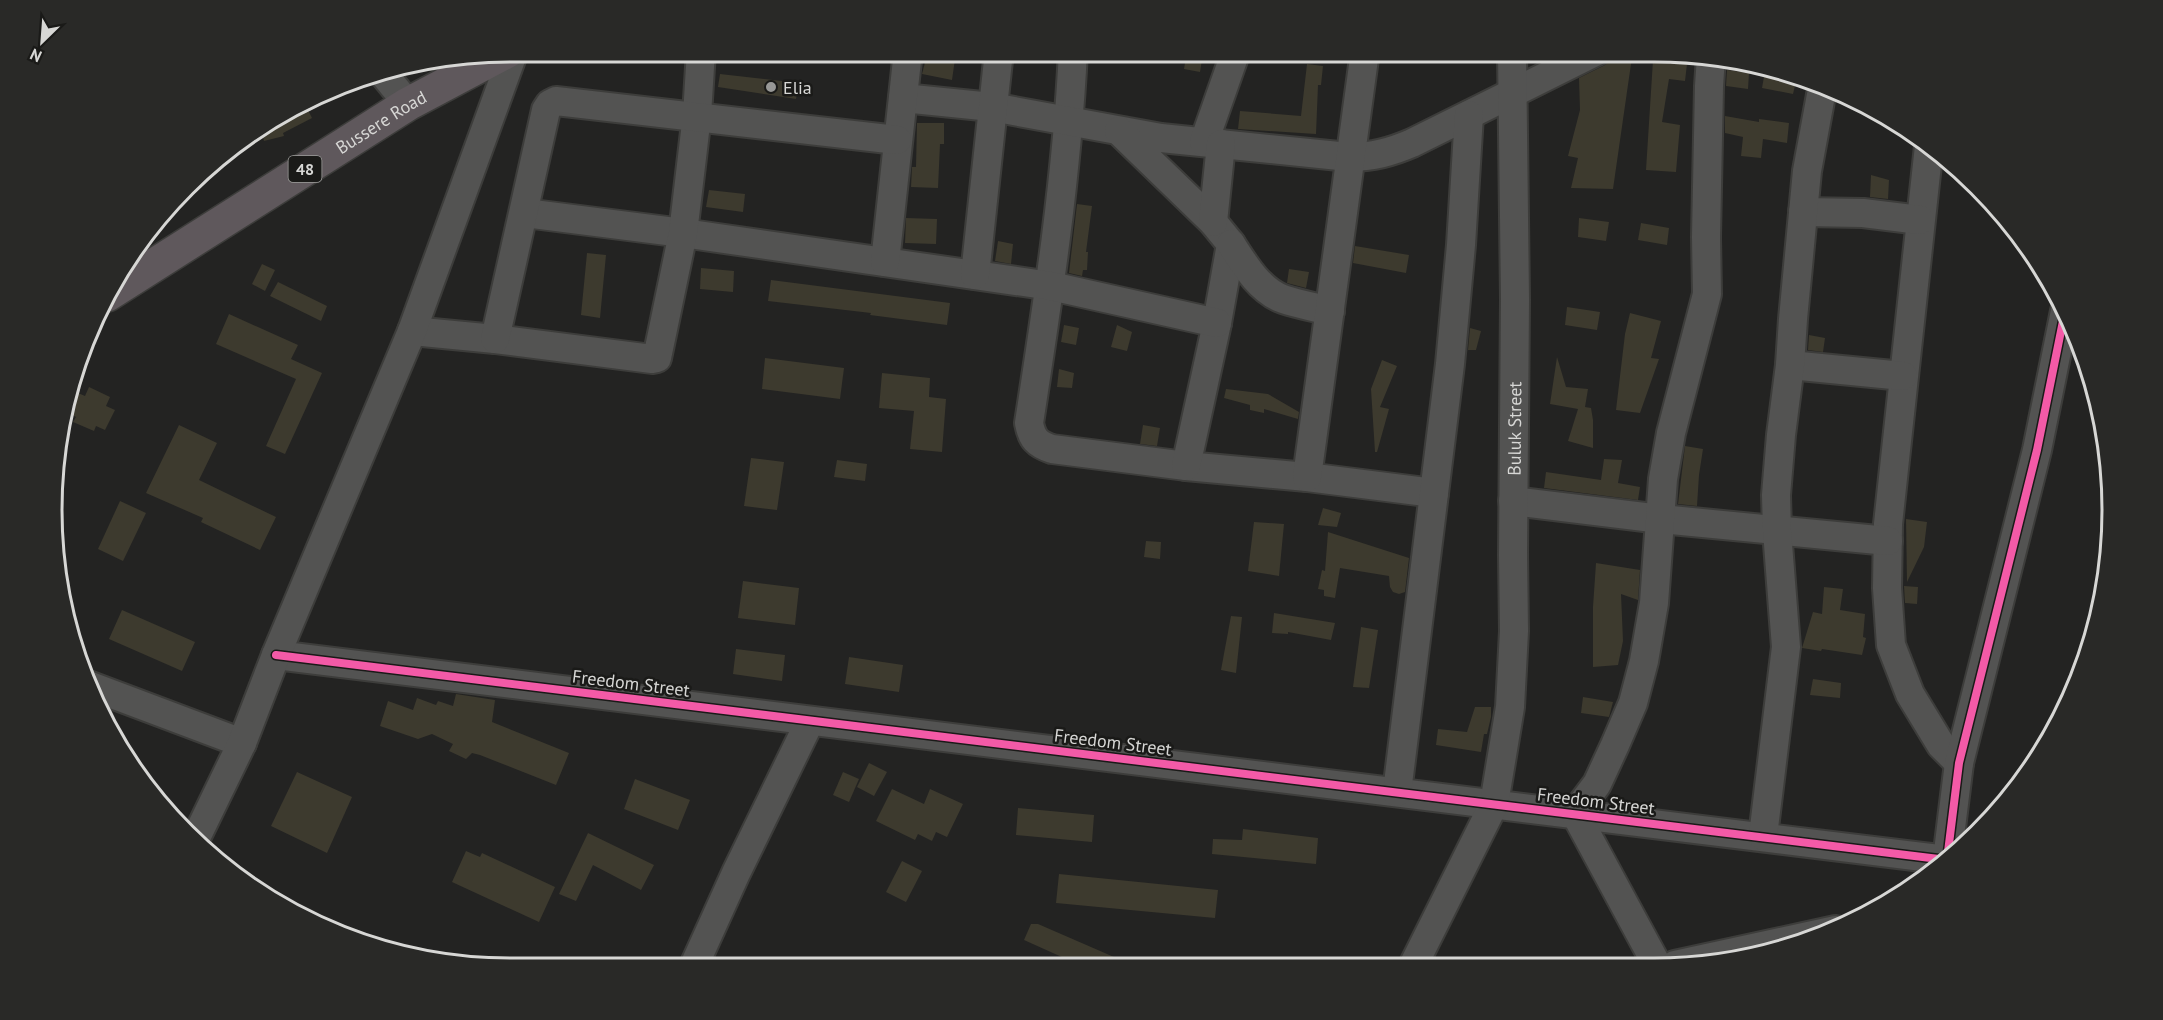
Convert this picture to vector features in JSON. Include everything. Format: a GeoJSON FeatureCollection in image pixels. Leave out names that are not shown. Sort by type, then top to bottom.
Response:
{"type":"FeatureCollection","features":[{"type":"Feature","properties":{"kind":"main road","name":"Bussere Road"},"geometry":{"type":"LineString","coordinates":[[131,272],[408,104],[487,62]]}},
{"type":"Feature","properties":{"kind":"street"},"geometry":{"type":"LineString","coordinates":[[199,832],[242,743],[276,655],[412,331],[510,62]]}},
{"type":"Feature","properties":{"kind":"street"},"geometry":{"type":"LineString","coordinates":[[412,331],[495,339],[648,359],[657,358],[683,233],[697,116],[700,62]]}},
{"type":"Feature","properties":{"kind":"street"},"geometry":{"type":"LineString","coordinates":[[885,261],[907,62]]}},
{"type":"Feature","properties":{"kind":"street"},"geometry":{"type":"LineString","coordinates":[[975,275],[998,62]]}},
{"type":"Feature","properties":{"kind":"street"},"geometry":{"type":"LineString","coordinates":[[1072,62],[1070,120],[1051,286],[1029,423],[1032,436],[1038,445],[1052,449],[1186,466],[1306,477],[1434,493]]}},
{"type":"Feature","properties":{"kind":"street"},"geometry":{"type":"LineString","coordinates":[[1213,222],[1212,143],[1233,62]]}},
{"type":"Feature","properties":{"kind":"street"},"geometry":{"type":"LineString","coordinates":[[1306,477],[1363,62]]}},
{"type":"Feature","properties":{"kind":"street","name":"Buluk Street"},"geometry":{"type":"LineString","coordinates":[[1417,958],[1494,804],[1510,707],[1514,631],[1515,298],[1512,62]]}},
{"type":"Feature","properties":{"kind":"street"},"geometry":{"type":"LineString","coordinates":[[903,98],[992,107],[1119,131],[1212,143],[1368,157],[1387,153],[1469,116],[1572,62]]}},
{"type":"Feature","properties":{"kind":"street"},"geometry":{"type":"LineString","coordinates":[[1653,958],[1575,813],[1597,784],[1633,703],[1644,661],[1654,603],[1663,479],[1671,433],[1707,294],[1706,225],[1711,65]]}},
{"type":"Feature","properties":{"kind":"street"},"geometry":{"type":"LineString","coordinates":[[388,79],[408,104]]}},
{"type":"Feature","properties":{"kind":"street"},"geometry":{"type":"LineString","coordinates":[[1763,836],[1786,646],[1776,495],[1807,171],[1821,94]]}},
{"type":"Feature","properties":{"kind":"street"},"geometry":{"type":"LineString","coordinates":[[495,339],[525,213],[546,110],[556,101],[897,140]]}},
{"type":"Feature","properties":{"kind":"street"},"geometry":{"type":"LineString","coordinates":[[1397,792],[1452,343],[1469,116]]}},
{"type":"Feature","properties":{"kind":"street"},"geometry":{"type":"LineString","coordinates":[[1119,131],[1213,222],[1256,279],[1281,298],[1330,311]]}},
{"type":"Feature","properties":{"kind":"street"},"geometry":{"type":"LineString","coordinates":[[1928,156],[1903,376],[1888,540],[1887,588],[1891,645],[1910,694],[1941,745],[1959,763]]}},
{"type":"Feature","properties":{"kind":"street"},"geometry":{"type":"LineString","coordinates":[[1803,212],[1863,213],[1920,219]]}},
{"type":"Feature","properties":{"kind":"street"},"geometry":{"type":"LineString","coordinates":[[525,213],[885,261],[1051,286],[1217,323]]}},
{"type":"Feature","properties":{"kind":"street"},"geometry":{"type":"LineString","coordinates":[[1186,466],[1217,323],[1231,244]]}},
{"type":"Feature","properties":{"kind":"street"},"geometry":{"type":"LineString","coordinates":[[1949,847],[1959,763],[2037,450],[2062,327]]}},
{"type":"Feature","properties":{"kind":"street"},"geometry":{"type":"LineString","coordinates":[[1790,365],[1903,376]]}},
{"type":"Feature","properties":{"kind":"street"},"geometry":{"type":"LineString","coordinates":[[1513,501],[1661,519],[1888,540]]}},
{"type":"Feature","properties":{"kind":"street","name":"Freedom Street"},"geometry":{"type":"LineString","coordinates":[[276,655],[1935,858]]}},
{"type":"Feature","properties":{"kind":"street"},"geometry":{"type":"LineString","coordinates":[[99,689],[242,743]]}},
{"type":"Feature","properties":{"kind":"street"},"geometry":{"type":"LineString","coordinates":[[698,958],[810,721]]}},
{"type":"Feature","properties":{"kind":"building"},"geometry":{"type":"Polygon","coordinates":[[[925,62],[955,62],[952,80],[922,74],[925,62]]]}},
{"type":"Feature","properties":{"kind":"building"},"geometry":{"type":"Polygon","coordinates":[[[1185,62],[1202,62],[1200,72],[1184,69],[1185,62]]]}},
{"type":"Feature","properties":{"kind":"building"},"geometry":{"type":"Polygon","coordinates":[[[1607,62],[1631,62],[1613,189],[1571,188],[1578,158],[1568,156],[1580,110],[1579,78],[1607,62]]]}},
{"type":"Feature","properties":{"kind":"building"},"geometry":{"type":"Polygon","coordinates":[[[1653,62],[1687,64],[1685,81],[1669,79],[1662,122],[1680,125],[1676,172],[1646,170],[1653,62]]]}},
{"type":"Feature","properties":{"kind":"building"},"geometry":{"type":"Polygon","coordinates":[[[1307,64],[1323,66],[1321,85],[1318,85],[1316,134],[1238,129],[1240,111],[1301,116],[1307,64]]]}},
{"type":"Feature","properties":{"kind":"building"},"geometry":{"type":"Polygon","coordinates":[[[1727,70],[1749,73],[1748,89],[1726,86],[1727,70]]]}},
{"type":"Feature","properties":{"kind":"building","name":"Elia"},"geometry":{"type":"Polygon","coordinates":[[[720,74],[799,83],[796,99],[718,87],[720,74]]]}},
{"type":"Feature","properties":{"kind":"building"},"geometry":{"type":"Polygon","coordinates":[[[1764,76],[1795,84],[1793,94],[1762,88],[1764,76]]]}},
{"type":"Feature","properties":{"kind":"building"},"geometry":{"type":"Polygon","coordinates":[[[308,110],[312,118],[283,133],[284,136],[264,141],[263,136],[308,110]]]}},
{"type":"Feature","properties":{"kind":"building"},"geometry":{"type":"Polygon","coordinates":[[[1725,116],[1759,122],[1759,119],[1789,123],[1787,143],[1763,139],[1761,158],[1741,156],[1743,137],[1725,133],[1725,116]]]}},
{"type":"Feature","properties":{"kind":"building"},"geometry":{"type":"Polygon","coordinates":[[[917,123],[944,123],[944,144],[940,144],[938,188],[911,187],[912,167],[916,167],[917,123]]]}},
{"type":"Feature","properties":{"kind":"building"},"geometry":{"type":"Polygon","coordinates":[[[1871,175],[1889,180],[1888,199],[1870,197],[1871,175]]]}},
{"type":"Feature","properties":{"kind":"building"},"geometry":{"type":"Polygon","coordinates":[[[709,190],[745,194],[743,212],[706,207],[709,190]]]}},
{"type":"Feature","properties":{"kind":"building"},"geometry":{"type":"Polygon","coordinates":[[[1077,204],[1092,206],[1086,252],[1088,252],[1087,270],[1083,270],[1082,276],[1069,273],[1077,204]]]}},
{"type":"Feature","properties":{"kind":"building"},"geometry":{"type":"Polygon","coordinates":[[[906,218],[937,219],[936,244],[905,243],[906,218]]]}},
{"type":"Feature","properties":{"kind":"building"},"geometry":{"type":"Polygon","coordinates":[[[1579,218],[1609,222],[1606,241],[1578,237],[1579,218]]]}},
{"type":"Feature","properties":{"kind":"building"},"geometry":{"type":"Polygon","coordinates":[[[1641,223],[1669,228],[1667,245],[1638,240],[1641,223]]]}},
{"type":"Feature","properties":{"kind":"building"},"geometry":{"type":"Polygon","coordinates":[[[998,241],[1013,244],[1011,264],[995,261],[998,241]]]}},
{"type":"Feature","properties":{"kind":"building"},"geometry":{"type":"Polygon","coordinates":[[[1355,246],[1409,255],[1406,273],[1353,263],[1355,246]]]}},
{"type":"Feature","properties":{"kind":"building"},"geometry":{"type":"Polygon","coordinates":[[[587,253],[606,255],[600,318],[581,315],[587,253]]]}},
{"type":"Feature","properties":{"kind":"building"},"geometry":{"type":"Polygon","coordinates":[[[262,264],[275,270],[265,291],[252,284],[262,264]]]}},
{"type":"Feature","properties":{"kind":"building"},"geometry":{"type":"Polygon","coordinates":[[[701,268],[734,271],[733,292],[700,289],[701,268]]]}},
{"type":"Feature","properties":{"kind":"building"},"geometry":{"type":"Polygon","coordinates":[[[1289,269],[1309,272],[1306,288],[1287,283],[1289,269]]]}},
{"type":"Feature","properties":{"kind":"building"},"geometry":{"type":"Polygon","coordinates":[[[771,280],[950,303],[947,325],[768,301],[771,280]]]}},
{"type":"Feature","properties":{"kind":"building"},"geometry":{"type":"Polygon","coordinates":[[[278,282],[327,306],[321,321],[270,296],[278,282]]]}},
{"type":"Feature","properties":{"kind":"building"},"geometry":{"type":"Polygon","coordinates":[[[1567,307],[1600,312],[1597,330],[1565,325],[1567,307]]]}},
{"type":"Feature","properties":{"kind":"building"},"geometry":{"type":"Polygon","coordinates":[[[1630,313],[1661,321],[1651,358],[1659,359],[1640,413],[1616,410],[1625,334],[1630,313]]]}},
{"type":"Feature","properties":{"kind":"building"},"geometry":{"type":"Polygon","coordinates":[[[229,314],[298,345],[291,359],[322,373],[285,454],[266,446],[296,379],[216,344],[229,314]]]}},
{"type":"Feature","properties":{"kind":"building"},"geometry":{"type":"Polygon","coordinates":[[[1064,325],[1079,328],[1076,345],[1061,342],[1064,325]]]}},
{"type":"Feature","properties":{"kind":"building"},"geometry":{"type":"Polygon","coordinates":[[[1117,325],[1132,332],[1127,351],[1111,347],[1117,325]]]}},
{"type":"Feature","properties":{"kind":"building"},"geometry":{"type":"Polygon","coordinates":[[[1470,328],[1481,331],[1476,350],[1468,350],[1470,328]]]}},
{"type":"Feature","properties":{"kind":"building"},"geometry":{"type":"Polygon","coordinates":[[[1809,335],[1825,338],[1823,352],[1808,350],[1809,335]]]}},
{"type":"Feature","properties":{"kind":"building"},"geometry":{"type":"Polygon","coordinates":[[[1557,357],[1566,387],[1588,389],[1585,407],[1591,408],[1593,448],[1568,441],[1578,409],[1550,404],[1557,357]]]}},
{"type":"Feature","properties":{"kind":"building"},"geometry":{"type":"Polygon","coordinates":[[[765,358],[844,368],[840,399],[762,389],[765,358]]]}},
{"type":"Feature","properties":{"kind":"building"},"geometry":{"type":"Polygon","coordinates":[[[1382,360],[1397,366],[1380,407],[1389,409],[1377,452],[1375,452],[1371,389],[1382,360]]]}},
{"type":"Feature","properties":{"kind":"building"},"geometry":{"type":"Polygon","coordinates":[[[1059,369],[1074,373],[1072,388],[1057,387],[1059,369]]]}},
{"type":"Feature","properties":{"kind":"building"},"geometry":{"type":"Polygon","coordinates":[[[882,373],[930,378],[929,397],[946,399],[942,452],[910,449],[914,411],[879,408],[882,373]]]}},
{"type":"Feature","properties":{"kind":"building"},"geometry":{"type":"Polygon","coordinates":[[[89,387],[110,397],[106,406],[115,410],[105,430],[96,426],[94,431],[73,422],[76,417],[72,415],[78,393],[85,396],[89,387]]]}},
{"type":"Feature","properties":{"kind":"building"},"geometry":{"type":"Polygon","coordinates":[[[1226,389],[1268,394],[1299,412],[1298,419],[1264,409],[1264,413],[1250,410],[1250,405],[1224,398],[1226,389]]]}},
{"type":"Feature","properties":{"kind":"building"},"geometry":{"type":"Polygon","coordinates":[[[179,425],[217,443],[199,480],[276,517],[260,550],[201,522],[203,518],[146,493],[179,425]]]}},
{"type":"Feature","properties":{"kind":"building"},"geometry":{"type":"Polygon","coordinates":[[[1143,425],[1160,428],[1157,446],[1140,444],[1143,425]]]}},
{"type":"Feature","properties":{"kind":"building"},"geometry":{"type":"Polygon","coordinates":[[[1685,446],[1703,449],[1697,506],[1678,504],[1685,446]]]}},
{"type":"Feature","properties":{"kind":"building"},"geometry":{"type":"Polygon","coordinates":[[[751,458],[784,462],[777,510],[744,506],[751,458]]]}},
{"type":"Feature","properties":{"kind":"building"},"geometry":{"type":"Polygon","coordinates":[[[1604,459],[1622,460],[1618,483],[1640,487],[1638,500],[1544,488],[1546,472],[1601,480],[1604,459]]]}},
{"type":"Feature","properties":{"kind":"building"},"geometry":{"type":"Polygon","coordinates":[[[837,460],[867,464],[865,481],[834,477],[837,460]]]}},
{"type":"Feature","properties":{"kind":"building"},"geometry":{"type":"Polygon","coordinates":[[[120,501],[146,513],[123,561],[98,549],[120,501]]]}},
{"type":"Feature","properties":{"kind":"building"},"geometry":{"type":"Polygon","coordinates":[[[1323,508],[1341,513],[1337,527],[1318,525],[1323,508]]]}},
{"type":"Feature","properties":{"kind":"building"},"geometry":{"type":"Polygon","coordinates":[[[1906,519],[1927,522],[1924,547],[1907,582],[1906,519]]]}},
{"type":"Feature","properties":{"kind":"building"},"geometry":{"type":"Polygon","coordinates":[[[1254,522],[1284,524],[1279,576],[1248,571],[1254,522]]]}},
{"type":"Feature","properties":{"kind":"building"},"geometry":{"type":"Polygon","coordinates":[[[1328,532],[1409,558],[1405,592],[1399,594],[1393,592],[1389,576],[1340,568],[1335,598],[1324,596],[1324,590],[1318,589],[1322,570],[1325,571],[1328,532]]]}},
{"type":"Feature","properties":{"kind":"building"},"geometry":{"type":"Polygon","coordinates":[[[1146,541],[1161,542],[1160,559],[1144,557],[1146,541]]]}},
{"type":"Feature","properties":{"kind":"building"},"geometry":{"type":"Polygon","coordinates":[[[1596,563],[1640,570],[1638,600],[1621,594],[1623,641],[1618,665],[1593,667],[1596,563]]]}},
{"type":"Feature","properties":{"kind":"building"},"geometry":{"type":"Polygon","coordinates":[[[743,581],[799,588],[795,625],[738,618],[743,581]]]}},
{"type":"Feature","properties":{"kind":"building"},"geometry":{"type":"Polygon","coordinates":[[[1904,586],[1918,587],[1917,604],[1905,603],[1904,586]]]}},
{"type":"Feature","properties":{"kind":"building"},"geometry":{"type":"Polygon","coordinates":[[[1824,587],[1843,589],[1840,610],[1865,614],[1863,637],[1866,638],[1862,655],[1802,648],[1813,612],[1822,614],[1824,587]]]}},
{"type":"Feature","properties":{"kind":"building"},"geometry":{"type":"Polygon","coordinates":[[[122,610],[195,642],[182,671],[109,639],[122,610]]]}},
{"type":"Feature","properties":{"kind":"building"},"geometry":{"type":"Polygon","coordinates":[[[1274,613],[1335,623],[1331,640],[1288,632],[1288,634],[1272,633],[1274,613]]]}},
{"type":"Feature","properties":{"kind":"building"},"geometry":{"type":"Polygon","coordinates":[[[1231,616],[1242,617],[1236,673],[1221,670],[1231,616]]]}},
{"type":"Feature","properties":{"kind":"building"},"geometry":{"type":"Polygon","coordinates":[[[1361,627],[1378,630],[1369,688],[1353,687],[1361,627]]]}},
{"type":"Feature","properties":{"kind":"building"},"geometry":{"type":"Polygon","coordinates":[[[736,649],[785,655],[782,681],[733,674],[736,649]]]}},
{"type":"Feature","properties":{"kind":"building"},"geometry":{"type":"Polygon","coordinates":[[[849,657],[903,665],[899,692],[845,684],[849,657]]]}},
{"type":"Feature","properties":{"kind":"building"},"geometry":{"type":"Polygon","coordinates":[[[1813,679],[1841,683],[1840,698],[1810,695],[1813,679]]]}},
{"type":"Feature","properties":{"kind":"building"},"geometry":{"type":"Polygon","coordinates":[[[456,694],[495,700],[492,722],[569,753],[556,785],[480,755],[472,753],[466,759],[449,751],[453,744],[432,734],[418,739],[380,726],[388,701],[413,710],[417,698],[436,705],[438,701],[453,706],[456,694]]]}},
{"type":"Feature","properties":{"kind":"building"},"geometry":{"type":"Polygon","coordinates":[[[1583,697],[1613,702],[1609,717],[1581,713],[1583,697]]]}},
{"type":"Feature","properties":{"kind":"building"},"geometry":{"type":"Polygon","coordinates":[[[1475,707],[1491,707],[1491,717],[1487,734],[1484,734],[1481,752],[1436,745],[1438,729],[1467,732],[1475,707]]]}},
{"type":"Feature","properties":{"kind":"building"},"geometry":{"type":"Polygon","coordinates":[[[869,763],[887,772],[874,796],[857,787],[869,763]]]}},
{"type":"Feature","properties":{"kind":"building"},"geometry":{"type":"Polygon","coordinates":[[[297,772],[352,797],[327,853],[271,826],[297,772]]]}},
{"type":"Feature","properties":{"kind":"building"},"geometry":{"type":"Polygon","coordinates":[[[843,772],[859,779],[849,802],[833,795],[843,772]]]}},
{"type":"Feature","properties":{"kind":"building"},"geometry":{"type":"Polygon","coordinates":[[[635,779],[690,800],[678,830],[624,809],[635,779]]]}},
{"type":"Feature","properties":{"kind":"building"},"geometry":{"type":"Polygon","coordinates":[[[892,789],[924,804],[930,789],[963,804],[947,837],[936,832],[932,841],[918,834],[915,840],[876,821],[892,789]]]}},
{"type":"Feature","properties":{"kind":"building"},"geometry":{"type":"Polygon","coordinates":[[[1018,808],[1094,815],[1092,842],[1016,835],[1018,808]]]}},
{"type":"Feature","properties":{"kind":"building"},"geometry":{"type":"Polygon","coordinates":[[[1243,829],[1318,838],[1316,864],[1212,854],[1213,839],[1242,840],[1243,829]]]}},
{"type":"Feature","properties":{"kind":"building"},"geometry":{"type":"Polygon","coordinates":[[[588,833],[654,865],[641,890],[593,865],[576,901],[559,894],[588,833]]]}},
{"type":"Feature","properties":{"kind":"building"},"geometry":{"type":"Polygon","coordinates":[[[466,851],[480,857],[482,853],[555,887],[539,922],[452,882],[466,851]]]}},
{"type":"Feature","properties":{"kind":"building"},"geometry":{"type":"Polygon","coordinates":[[[902,861],[922,871],[906,902],[886,892],[902,861]]]}},
{"type":"Feature","properties":{"kind":"building"},"geometry":{"type":"Polygon","coordinates":[[[1059,874],[1218,890],[1215,918],[1056,903],[1059,874]]]}},
{"type":"Feature","properties":{"kind":"building"},"geometry":{"type":"Polygon","coordinates":[[[1031,924],[1038,924],[1116,958],[1064,958],[1024,940],[1031,924]]]}},
{"type":"Feature","properties":{"kind":"cycle path"},"geometry":{"type":"LineString","coordinates":[[1949,847],[1959,763],[2037,450],[2062,327]]}},
{"type":"Feature","properties":{"kind":"cycle path"},"geometry":{"type":"LineString","coordinates":[[276,655],[1935,859]]}},
{"type":"Feature","properties":{"kind":"place","name":"Elia"},"geometry":{"type":"Point","coordinates":[771,87]}}]}
